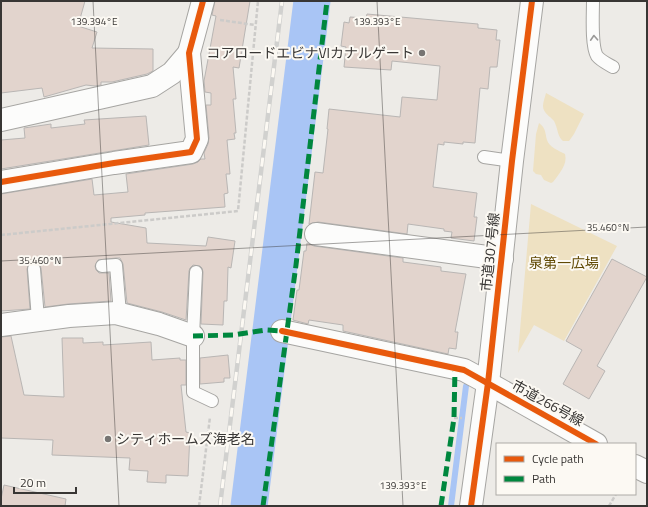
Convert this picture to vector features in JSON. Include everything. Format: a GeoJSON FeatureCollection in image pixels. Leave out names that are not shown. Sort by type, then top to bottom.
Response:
{"type":"FeatureCollection","features":[{"type":"Feature","properties":{"kind":"street","name":"市道307号線"},"geometry":{"type":"LineString","coordinates":[[470,506],[476,377],[502,259],[512,161],[532,1]]}},
{"type":"Feature","properties":{"kind":"street"},"geometry":{"type":"LineString","coordinates":[[1,182],[191,152],[197,139],[189,53],[200,9]]}},
{"type":"Feature","properties":{"kind":"street"},"geometry":{"type":"LineString","coordinates":[[1,120],[152,86],[172,73],[189,53]]}},
{"type":"Feature","properties":{"kind":"street"},"geometry":{"type":"LineString","coordinates":[[316,234],[502,259]]}},
{"type":"Feature","properties":{"kind":"street"},"geometry":{"type":"LineString","coordinates":[[1,325],[38,319],[116,313],[159,324],[193,336]]}},
{"type":"Feature","properties":{"kind":"street","name":"市道266号線"},"geometry":{"type":"LineString","coordinates":[[282,330],[476,377],[594,443]]}},
{"type":"Feature","properties":{"kind":"street"},"geometry":{"type":"LineString","coordinates":[[636,466],[647,472]]}},
{"type":"Feature","properties":{"kind":"lane"},"geometry":{"type":"LineString","coordinates":[[593,1],[595,52],[599,58],[613,67]]}},
{"type":"Feature","properties":{"kind":"lane"},"geometry":{"type":"LineString","coordinates":[[484,157],[512,161]]}},
{"type":"Feature","properties":{"kind":"lane"},"geometry":{"type":"LineString","coordinates":[[102,266],[116,265],[120,314]]}},
{"type":"Feature","properties":{"kind":"lane"},"geometry":{"type":"LineString","coordinates":[[34,269],[38,319]]}},
{"type":"Feature","properties":{"kind":"lane"},"geometry":{"type":"LineString","coordinates":[[196,272],[193,336],[193,392],[212,401]]}},
{"type":"Feature","properties":{"kind":"path"},"geometry":{"type":"LineString","coordinates":[[200,9],[255,25],[258,1]]}},
{"type":"Feature","properties":{"kind":"path"},"geometry":{"type":"LineString","coordinates":[[199,506],[212,401]]}},
{"type":"Feature","properties":{"kind":"path"},"geometry":{"type":"LineString","coordinates":[[609,506],[615,495]]}},
{"type":"Feature","properties":{"kind":"green space"},"geometry":{"type":"Polygon","coordinates":[[[546,93],[584,114],[569,141],[563,141],[561,139],[554,121],[544,111],[543,104],[546,93]]]}},
{"type":"Feature","properties":{"kind":"green space"},"geometry":{"type":"Polygon","coordinates":[[[539,123],[544,129],[550,145],[565,154],[566,158],[562,169],[551,183],[544,180],[541,175],[536,174],[533,171],[536,134],[539,123]]]}},
{"type":"Feature","properties":{"kind":"green space","name":"泉第一広場"},"geometry":{"type":"Polygon","coordinates":[[[531,204],[617,246],[564,341],[534,325],[518,353],[531,204]]]}},
{"type":"Feature","properties":{"kind":"building"},"geometry":{"type":"Polygon","coordinates":[[[1,1],[85,1],[78,26],[97,32],[92,48],[153,49],[153,71],[147,74],[112,82],[101,82],[101,85],[86,85],[44,97],[42,88],[1,93],[1,1]]]}},
{"type":"Feature","properties":{"kind":"building"},"geometry":{"type":"Polygon","coordinates":[[[215,1],[250,1],[239,68],[233,67],[236,99],[233,99],[236,133],[234,133],[235,139],[227,140],[230,174],[226,174],[228,193],[224,194],[225,207],[145,213],[145,215],[111,218],[111,222],[146,228],[147,243],[206,246],[208,237],[235,241],[231,268],[228,267],[227,301],[224,301],[223,325],[201,324],[203,272],[200,266],[193,265],[189,271],[186,320],[127,303],[123,264],[120,258],[98,260],[95,266],[99,273],[109,273],[111,301],[45,307],[41,268],[38,262],[33,262],[29,263],[27,269],[30,309],[1,311],[1,194],[92,179],[94,195],[128,192],[126,174],[193,164],[201,159],[205,159],[204,153],[209,138],[206,105],[211,105],[211,93],[205,92],[204,81],[216,16],[212,15],[215,1]]]}},
{"type":"Feature","properties":{"kind":"building"},"geometry":{"type":"Polygon","coordinates":[[[367,14],[478,24],[478,28],[497,30],[496,40],[500,40],[497,67],[490,67],[488,89],[480,88],[475,143],[463,142],[463,144],[444,142],[444,145],[438,144],[433,187],[477,193],[474,217],[477,217],[474,241],[451,238],[452,232],[444,231],[444,229],[408,224],[407,234],[318,222],[309,224],[315,172],[323,173],[329,109],[400,117],[402,97],[437,100],[440,66],[392,61],[391,70],[344,67],[346,47],[341,46],[344,22],[349,23],[350,17],[366,18],[367,14]]]}},
{"type":"Feature","properties":{"kind":"building"},"geometry":{"type":"Polygon","coordinates":[[[146,116],[149,145],[1,169],[1,140],[25,138],[24,128],[51,124],[51,128],[85,124],[84,120],[146,116]]]}},
{"type":"Feature","properties":{"kind":"building"},"geometry":{"type":"Polygon","coordinates":[[[307,243],[314,246],[403,258],[403,262],[441,267],[441,271],[466,274],[455,332],[458,332],[456,349],[449,348],[448,354],[343,331],[343,325],[309,320],[308,324],[293,320],[297,290],[299,290],[304,251],[306,251],[307,243]]]}},
{"type":"Feature","properties":{"kind":"building"},"geometry":{"type":"Polygon","coordinates":[[[612,259],[647,277],[597,366],[605,371],[589,399],[563,384],[582,350],[566,341],[612,259]]]}},
{"type":"Feature","properties":{"kind":"building"},"geometry":{"type":"Polygon","coordinates":[[[11,336],[24,395],[64,397],[62,338],[83,338],[83,343],[103,342],[103,345],[151,342],[152,360],[180,358],[180,360],[186,360],[186,385],[181,385],[186,432],[190,433],[188,476],[166,475],[166,483],[147,482],[148,471],[129,470],[130,458],[52,455],[53,440],[1,438],[1,337],[11,336]]]}},
{"type":"Feature","properties":{"kind":"building"},"geometry":{"type":"Polygon","coordinates":[[[228,355],[230,378],[224,378],[224,382],[200,384],[200,358],[228,355]]]}},
{"type":"Feature","properties":{"kind":"building"},"geometry":{"type":"Polygon","coordinates":[[[4,485],[66,499],[65,506],[1,506],[4,485]]]}},
{"type":"Feature","properties":{"kind":"waterway"},"geometry":{"type":"LineString","coordinates":[[249,506],[312,1]]}},
{"type":"Feature","properties":{"kind":"waterway"},"geometry":{"type":"LineString","coordinates":[[451,506],[466,386]]}},
{"type":"Feature","properties":{"kind":"railway"},"geometry":{"type":"LineString","coordinates":[[220,506],[282,1]]}},
{"type":"Feature","properties":{"kind":"marked path"},"geometry":{"type":"LineString","coordinates":[[263,506],[296,265],[327,1]]}},
{"type":"Feature","properties":{"kind":"marked path"},"geometry":{"type":"LineString","coordinates":[[193,336],[233,335],[266,330],[282,331]]}},
{"type":"Feature","properties":{"kind":"marked path"},"geometry":{"type":"LineString","coordinates":[[441,506],[454,418],[455,368]]}},
{"type":"Feature","properties":{"kind":"cycle path"},"geometry":{"type":"LineString","coordinates":[[1,182],[191,152],[197,139],[189,53],[203,1]]}},
{"type":"Feature","properties":{"kind":"cycle path"},"geometry":{"type":"LineString","coordinates":[[471,506],[488,383],[512,161],[532,1]]}},
{"type":"Feature","properties":{"kind":"cycle path"},"geometry":{"type":"LineString","coordinates":[[282,331],[464,370],[594,443]]}},
{"type":"Feature","properties":{"kind":"place","name":"コアロードエビナVIカナルゲート"},"geometry":{"type":"Point","coordinates":[422,53]}},
{"type":"Feature","properties":{"kind":"place","name":"シティホームズ海老名"},"geometry":{"type":"Point","coordinates":[108,439]}}]}
